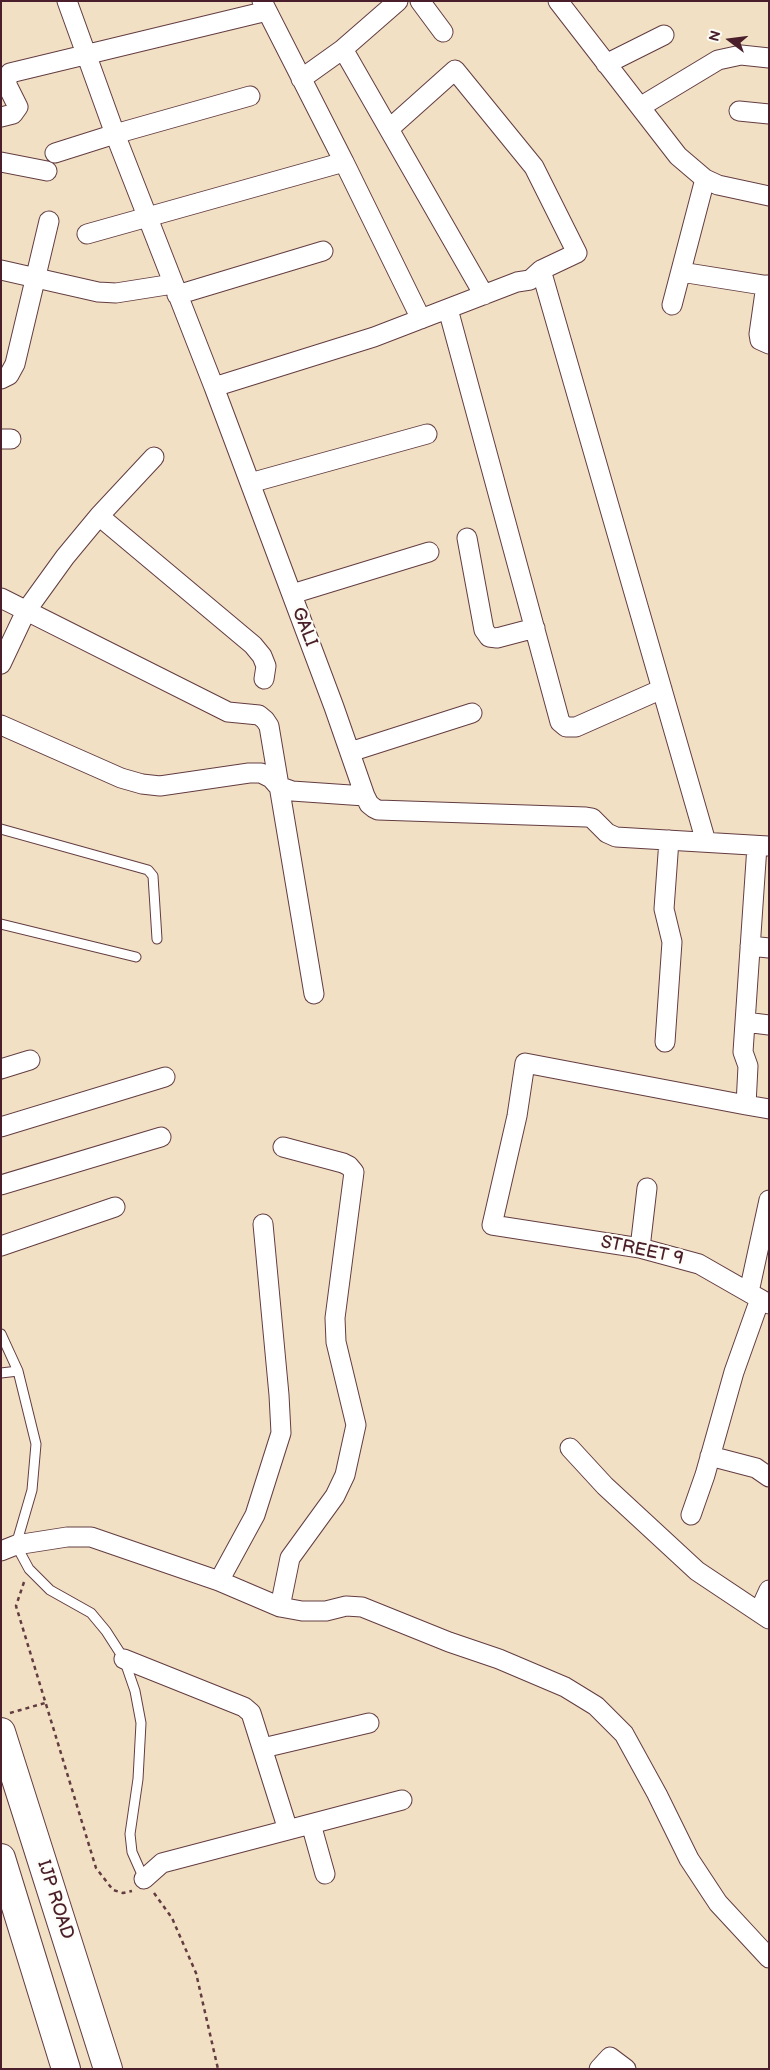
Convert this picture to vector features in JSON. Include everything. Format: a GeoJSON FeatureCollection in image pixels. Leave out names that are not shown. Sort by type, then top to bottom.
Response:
{"type":"FeatureCollection","features":[{"type":"Feature","properties":{"kind":"highway","name":"IJP ROAD"},"geometry":{"type":"LineString","coordinates":[[6,1723],[61,1920],[108,2069]]}},
{"type":"Feature","properties":{"kind":"highway"},"geometry":{"type":"LineString","coordinates":[[1,1858],[66,2069]]}},
{"type":"Feature","properties":{"kind":"highway"},"geometry":{"type":"LineString","coordinates":[[24,1930],[61,1920]]}},
{"type":"Feature","properties":{"kind":"street","name":"GALI"},"geometry":{"type":"LineString","coordinates":[[67,1],[115,134],[214,387],[292,594],[365,796]]}},
{"type":"Feature","properties":{"kind":"street"},"geometry":{"type":"LineString","coordinates":[[301,80],[343,49],[398,1]]}},
{"type":"Feature","properties":{"kind":"street"},"geometry":{"type":"LineString","coordinates":[[420,1],[443,32]]}},
{"type":"Feature","properties":{"kind":"street"},"geometry":{"type":"LineString","coordinates":[[558,1],[678,156],[705,179],[718,185],[769,196]]}},
{"type":"Feature","properties":{"kind":"street"},"geometry":{"type":"LineString","coordinates":[[1,117],[13,114],[18,107],[7,85],[10,73],[264,6],[344,162],[421,319]]}},
{"type":"Feature","properties":{"kind":"street"},"geometry":{"type":"LineString","coordinates":[[606,64],[664,35]]}},
{"type":"Feature","properties":{"kind":"street"},"geometry":{"type":"LineString","coordinates":[[343,49],[484,295]]}},
{"type":"Feature","properties":{"kind":"street"},"geometry":{"type":"LineString","coordinates":[[640,107],[718,60],[741,55],[769,58]]}},
{"type":"Feature","properties":{"kind":"street"},"geometry":{"type":"LineString","coordinates":[[214,387],[374,337],[517,282],[530,280],[541,270],[577,253],[534,167],[455,70],[389,129]]}},
{"type":"Feature","properties":{"kind":"street"},"geometry":{"type":"LineString","coordinates":[[55,153],[250,96]]}},
{"type":"Feature","properties":{"kind":"street"},"geometry":{"type":"LineString","coordinates":[[739,111],[769,114]]}},
{"type":"Feature","properties":{"kind":"street"},"geometry":{"type":"LineString","coordinates":[[1,162],[46,171]]}},
{"type":"Feature","properties":{"kind":"street"},"geometry":{"type":"LineString","coordinates":[[87,234],[344,162]]}},
{"type":"Feature","properties":{"kind":"street"},"geometry":{"type":"LineString","coordinates":[[672,305],[705,179]]}},
{"type":"Feature","properties":{"kind":"street"},"geometry":{"type":"LineString","coordinates":[[1,379],[9,375],[15,364],[49,221]]}},
{"type":"Feature","properties":{"kind":"street"},"geometry":{"type":"LineString","coordinates":[[1,270],[98,292],[116,293],[175,289],[323,251]]}},
{"type":"Feature","properties":{"kind":"street"},"geometry":{"type":"LineString","coordinates":[[541,270],[706,842]]}},
{"type":"Feature","properties":{"kind":"street"},"geometry":{"type":"LineString","coordinates":[[681,272],[767,286],[759,334],[760,340],[769,344]]}},
{"type":"Feature","properties":{"kind":"street"},"geometry":{"type":"LineString","coordinates":[[448,309],[560,722],[566,727],[576,727],[662,689]]}},
{"type":"Feature","properties":{"kind":"street"},"geometry":{"type":"LineString","coordinates":[[250,483],[427,434]]}},
{"type":"Feature","properties":{"kind":"street"},"geometry":{"type":"LineString","coordinates":[[1,664],[26,611],[65,557],[99,516],[154,457]]}},
{"type":"Feature","properties":{"kind":"street"},"geometry":{"type":"LineString","coordinates":[[99,516],[253,645],[262,656],[266,666],[264,680]]}},
{"type":"Feature","properties":{"kind":"street"},"geometry":{"type":"LineString","coordinates":[[467,538],[484,630],[489,636],[497,638],[535,628]]}},
{"type":"Feature","properties":{"kind":"street"},"geometry":{"type":"LineString","coordinates":[[292,594],[429,552]]}},
{"type":"Feature","properties":{"kind":"street"},"geometry":{"type":"LineString","coordinates":[[1,598],[228,712],[259,715],[265,720],[269,726],[314,994]]}},
{"type":"Feature","properties":{"kind":"street"},"geometry":{"type":"LineString","coordinates":[[350,752],[472,712]]}},
{"type":"Feature","properties":{"kind":"street"},"geometry":{"type":"LineString","coordinates":[[1,725],[121,778],[142,784],[160,786],[262,773],[271,778],[278,786],[292,791],[365,796],[369,804],[378,810],[436,810],[586,817],[592,818],[607,833],[626,837],[763,846],[750,946],[743,1052],[748,1066],[746,1105],[769,1109]]}},
{"type":"Feature","properties":{"kind":"street"},"geometry":{"type":"LineString","coordinates":[[665,1042],[672,942],[664,909],[669,840]]}},
{"type":"Feature","properties":{"kind":"street"},"geometry":{"type":"LineString","coordinates":[[750,946],[769,948]]}},
{"type":"Feature","properties":{"kind":"street"},"geometry":{"type":"LineString","coordinates":[[745,1022],[769,1025]]}},
{"type":"Feature","properties":{"kind":"street"},"geometry":{"type":"LineString","coordinates":[[1,1069],[30,1060]]}},
{"type":"Feature","properties":{"kind":"street","name":"STREET 9"},"geometry":{"type":"LineString","coordinates":[[746,1105],[526,1063],[517,1116],[492,1225],[640,1248],[699,1264],[759,1298]]}},
{"type":"Feature","properties":{"kind":"street"},"geometry":{"type":"LineString","coordinates":[[1,1127],[165,1077]]}},
{"type":"Feature","properties":{"kind":"street"},"geometry":{"type":"LineString","coordinates":[[1,1184],[161,1137]]}},
{"type":"Feature","properties":{"kind":"street"},"geometry":{"type":"LineString","coordinates":[[280,1607],[290,1558],[335,1496],[345,1475],[356,1424],[336,1342],[335,1318],[354,1172],[350,1166],[343,1163],[283,1147]]}},
{"type":"Feature","properties":{"kind":"street"},"geometry":{"type":"LineString","coordinates":[[640,1248],[647,1188]]}},
{"type":"Feature","properties":{"kind":"street"},"geometry":{"type":"LineString","coordinates":[[691,1515],[734,1372],[759,1298],[769,1200]]}},
{"type":"Feature","properties":{"kind":"street"},"geometry":{"type":"LineString","coordinates":[[1,1246],[115,1207]]}},
{"type":"Feature","properties":{"kind":"street"},"geometry":{"type":"LineString","coordinates":[[219,1581],[254,1515],[281,1433],[263,1224]]}},
{"type":"Feature","properties":{"kind":"street"},"geometry":{"type":"LineString","coordinates":[[570,1448],[605,1486],[697,1571],[764,1615],[769,1590]]}},
{"type":"Feature","properties":{"kind":"street"},"geometry":{"type":"LineString","coordinates":[[710,1456],[756,1468],[769,1477]]}},
{"type":"Feature","properties":{"kind":"street"},"geometry":{"type":"LineString","coordinates":[[8,1548],[67,1537],[91,1537],[219,1581],[280,1607],[302,1611],[326,1611],[346,1606],[362,1607],[565,1687],[596,1706],[624,1734],[657,1794],[689,1859],[718,1903],[768,1957]]}},
{"type":"Feature","properties":{"kind":"street"},"geometry":{"type":"LineString","coordinates":[[124,1659],[244,1707],[251,1713],[288,1830]]}},
{"type":"Feature","properties":{"kind":"street"},"geometry":{"type":"LineString","coordinates":[[263,1748],[369,1722]]}},
{"type":"Feature","properties":{"kind":"street"},"geometry":{"type":"LineString","coordinates":[[144,1879],[162,1863],[402,1800]]}},
{"type":"Feature","properties":{"kind":"street"},"geometry":{"type":"LineString","coordinates":[[312,1824],[325,1874]]}},
{"type":"Feature","properties":{"kind":"street"},"geometry":{"type":"LineString","coordinates":[[599,2069],[610,2058],[626,2069]]}},
{"type":"Feature","properties":{"kind":"lane"},"geometry":{"type":"LineString","coordinates":[[1,829],[148,870],[153,876],[157,939]]}},
{"type":"Feature","properties":{"kind":"lane"},"geometry":{"type":"LineString","coordinates":[[1,924],[136,957]]}},
{"type":"Feature","properties":{"kind":"lane"},"geometry":{"type":"LineString","coordinates":[[1,1334],[18,1371],[36,1444],[32,1490],[8,1548],[50,1590],[91,1613],[106,1631],[124,1659],[135,1691],[141,1723],[138,1779],[130,1834],[132,1852],[144,1879]]}},
{"type":"Feature","properties":{"kind":"lane"},"geometry":{"type":"LineString","coordinates":[[1,1373],[18,1371]]}},
{"type":"Feature","properties":{"kind":"path"},"geometry":{"type":"LineString","coordinates":[[29,1569],[16,1606],[44,1703],[96,1868],[113,1890],[123,1893],[131,1893],[144,1879],[172,1918],[196,1974],[218,2069]]}},
{"type":"Feature","properties":{"kind":"path"},"geometry":{"type":"LineString","coordinates":[[6,1723],[44,1703]]}}]}
